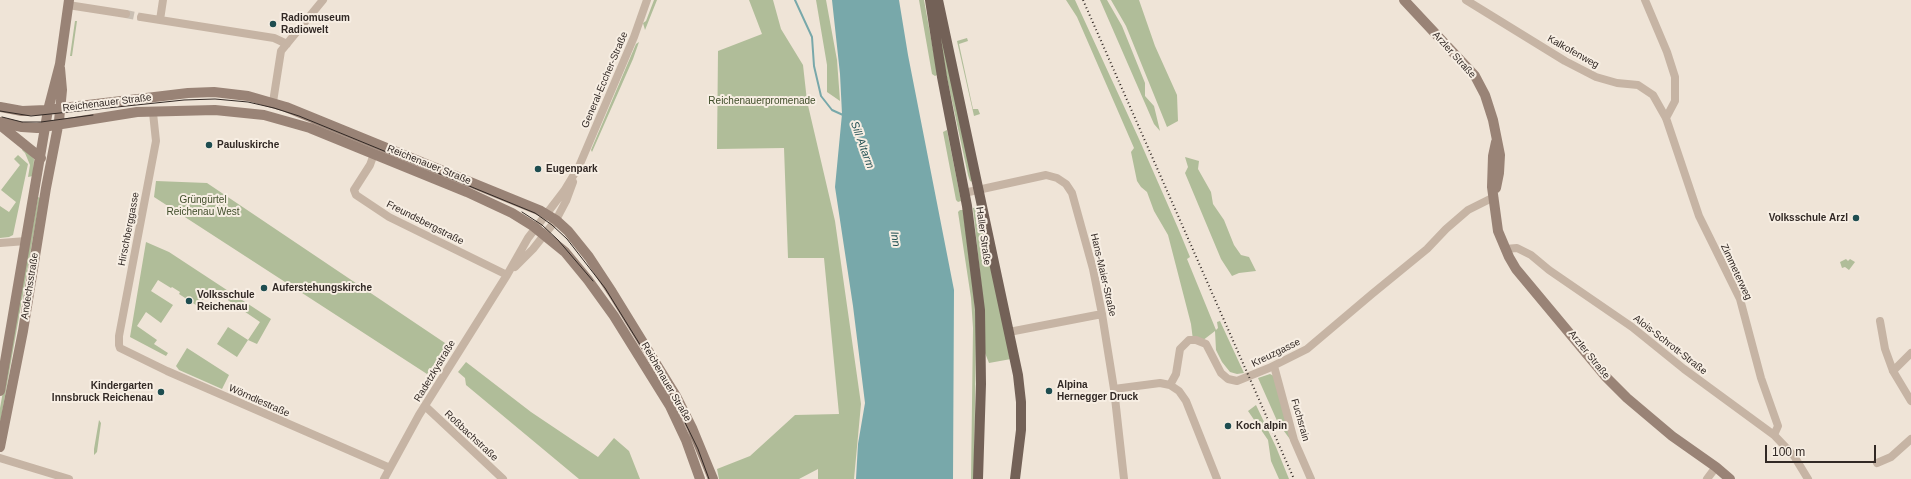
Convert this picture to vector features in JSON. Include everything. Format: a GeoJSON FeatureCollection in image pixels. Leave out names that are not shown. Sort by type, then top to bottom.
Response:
{"type":"FeatureCollection","features":[{"type":"Feature","properties":{"kind":"main road","name":"Haller Straße"},"geometry":{"type":"LineString","coordinates":[[930,0],[974,250],[980,310],[981,384],[978,479]]}},
{"type":"Feature","properties":{"kind":"main road","name":"Haller Straße"},"geometry":{"type":"LineString","coordinates":[[938,0],[1018,375],[1021,402],[1021,430],[1014,479]]}},
{"type":"Feature","properties":{"kind":"street"},"geometry":{"type":"LineString","coordinates":[[160,20],[163,0]]}},
{"type":"Feature","properties":{"kind":"street"},"geometry":{"type":"LineString","coordinates":[[273,102],[281,51],[323,0]]}},
{"type":"Feature","properties":{"kind":"street","name":"General-Eccher-Straße"},"geometry":{"type":"LineString","coordinates":[[544,235],[556,220],[566,202],[578,168],[634,37],[647,0]]}},
{"type":"Feature","properties":{"kind":"street","name":"Arzler Straße"},"geometry":{"type":"LineString","coordinates":[[1404,0],[1475,76],[1485,95],[1500,155],[1499,173],[1494,197],[1498,231],[1505,249],[1516,268],[1606,377],[1627,398],[1677,440],[1716,467],[1730,479]]}},
{"type":"Feature","properties":{"kind":"street","name":"Kalkofenweg"},"geometry":{"type":"LineString","coordinates":[[1466,0],[1565,61],[1584,71],[1596,77],[1610,81],[1638,86],[1652,95],[1666,118]]}},
{"type":"Feature","properties":{"kind":"street"},"geometry":{"type":"LineString","coordinates":[[1645,0],[1667,52],[1675,77],[1675,100],[1666,118]]}},
{"type":"Feature","properties":{"kind":"street"},"geometry":{"type":"LineString","coordinates":[[60,64],[68,3],[126,14]]}},
{"type":"Feature","properties":{"kind":"street"},"geometry":{"type":"LineString","coordinates":[[140,16],[274,38],[287,44]]}},
{"type":"Feature","properties":{"kind":"street","name":"Andechsstraße"},"geometry":{"type":"LineString","coordinates":[[0,390],[26,241],[58,125],[62,90],[60,64]]}},
{"type":"Feature","properties":{"kind":"street","name":"Andechsstraße"},"geometry":{"type":"LineString","coordinates":[[0,447],[23,331],[41,187],[41,158],[48,110],[60,64]]}},
{"type":"Feature","properties":{"kind":"street","name":"Reichenauer Straße"},"geometry":{"type":"LineString","coordinates":[[0,106],[22,110],[48,110],[204,92],[245,95],[273,102],[546,214],[556,220],[571,235],[597,269],[670,384],[692,428],[713,479]]}},
{"type":"Feature","properties":{"kind":"street","name":"Reichenauer Straße"},"geometry":{"type":"LineString","coordinates":[[0,122],[27,127],[46,127],[125,114],[215,110],[264,115],[296,123],[479,197],[512,213],[536,228],[572,260],[618,321],[670,406],[686,440],[700,479]]}},
{"type":"Feature","properties":{"kind":"street","name":"Hirschberggasse"},"geometry":{"type":"LineString","coordinates":[[120,348],[118,345],[119,336],[156,141],[153,112]]}},
{"type":"Feature","properties":{"kind":"street","name":"Zimmeterweg"},"geometry":{"type":"LineString","coordinates":[[1666,118],[1699,216],[1741,302],[1761,378],[1778,426],[1774,435]]}},
{"type":"Feature","properties":{"kind":"street"},"geometry":{"type":"LineString","coordinates":[[0,125],[41,158]]}},
{"type":"Feature","properties":{"kind":"street","name":"Freundsbergstraße"},"geometry":{"type":"LineString","coordinates":[[374,154],[370,165],[354,190],[356,195],[389,217],[510,273]]}},
{"type":"Feature","properties":{"kind":"street","name":"General-Eccher-Straße"},"geometry":{"type":"LineString","coordinates":[[536,228],[578,168]]}},
{"type":"Feature","properties":{"kind":"street","name":"Hans-Maier-Straße"},"geometry":{"type":"LineString","coordinates":[[964,194],[1046,175],[1057,178],[1066,184],[1072,193],[1087,246],[1102,314],[1114,389],[1124,479]]}},
{"type":"Feature","properties":{"kind":"street","name":"Kreuzgasse"},"geometry":{"type":"LineString","coordinates":[[1170,385],[1176,374],[1180,349],[1186,342],[1193,340],[1202,342],[1209,348],[1224,377],[1232,380],[1242,380],[1270,368],[1312,345],[1427,249],[1446,229],[1468,210],[1494,197]]}},
{"type":"Feature","properties":{"kind":"street","name":"Radetzkystraße"},"geometry":{"type":"LineString","coordinates":[[384,479],[425,406],[519,260],[536,228]]}},
{"type":"Feature","properties":{"kind":"street","name":"Radetzkystraße"},"geometry":{"type":"LineString","coordinates":[[519,260],[544,235]]}},
{"type":"Feature","properties":{"kind":"street"},"geometry":{"type":"LineString","coordinates":[[0,243],[26,241]]}},
{"type":"Feature","properties":{"kind":"street","name":"Alois-Schrott-Straße"},"geometry":{"type":"LineString","coordinates":[[1505,249],[1517,248],[1531,254],[1549,270],[1632,327],[1684,369],[1774,435],[1794,456],[1808,479]]}},
{"type":"Feature","properties":{"kind":"street"},"geometry":{"type":"LineString","coordinates":[[1009,332],[1102,314]]}},
{"type":"Feature","properties":{"kind":"street"},"geometry":{"type":"LineString","coordinates":[[1880,321],[1885,349],[1893,371],[1911,402]]}},
{"type":"Feature","properties":{"kind":"street","name":"Wörndlestraße"},"geometry":{"type":"LineString","coordinates":[[120,348],[246,406],[390,468]]}},
{"type":"Feature","properties":{"kind":"street"},"geometry":{"type":"LineString","coordinates":[[1893,371],[1911,353]]}},
{"type":"Feature","properties":{"kind":"street","name":"Fuchsrain"},"geometry":{"type":"LineString","coordinates":[[1270,368],[1294,440],[1311,479]]}},
{"type":"Feature","properties":{"kind":"street"},"geometry":{"type":"LineString","coordinates":[[1114,389],[1156,383],[1170,385],[1179,391],[1186,401],[1217,479]]}},
{"type":"Feature","properties":{"kind":"street","name":"Roßbachstraße"},"geometry":{"type":"LineString","coordinates":[[425,406],[503,479]]}},
{"type":"Feature","properties":{"kind":"street"},"geometry":{"type":"LineString","coordinates":[[1877,463],[1891,457],[1911,439]]}},
{"type":"Feature","properties":{"kind":"street"},"geometry":{"type":"LineString","coordinates":[[0,458],[69,479]]}},
{"type":"Feature","properties":{"kind":"street"},"geometry":{"type":"LineString","coordinates":[[1707,479],[1716,467]]}},
{"type":"Feature","properties":{"kind":"green space"},"geometry":{"type":"Polygon","coordinates":[[[654,0],[657,0],[645,30],[643,23],[646,21],[654,0]]]}},
{"type":"Feature","properties":{"kind":"green space","name":"Reichenauerpromenade"},"geometry":{"type":"Polygon","coordinates":[[[749,0],[773,0],[781,29],[803,65],[807,101],[835,221],[861,404],[854,479],[818,479],[818,469],[799,479],[719,479],[717,469],[750,456],[795,415],[839,414],[824,258],[788,258],[784,148],[717,149],[718,51],[762,34],[749,0]]]}},
{"type":"Feature","properties":{"kind":"green space"},"geometry":{"type":"Polygon","coordinates":[[[816,0],[826,0],[837,60],[840,101],[827,92],[827,65],[816,0]]]}},
{"type":"Feature","properties":{"kind":"green space"},"geometry":{"type":"Polygon","coordinates":[[[919,0],[924,0],[936,66],[937,75],[935,76],[932,74],[919,0]]]}},
{"type":"Feature","properties":{"kind":"green space"},"geometry":{"type":"Polygon","coordinates":[[[934,0],[973,182],[970,181],[968,175],[946,73],[934,0]]]}},
{"type":"Feature","properties":{"kind":"green space"},"geometry":{"type":"Polygon","coordinates":[[[1066,0],[1075,0],[1178,228],[1190,257],[1187,259],[1216,330],[1218,328],[1217,322],[1220,321],[1244,373],[1237,374],[1230,372],[1222,362],[1216,350],[1215,331],[1202,341],[1193,340],[1191,324],[1168,235],[1154,211],[1147,192],[1137,181],[1131,152],[1134,148],[1077,17],[1066,0]]]}},
{"type":"Feature","properties":{"kind":"green space"},"geometry":{"type":"Polygon","coordinates":[[[1100,0],[1107,0],[1122,26],[1145,83],[1145,96],[1154,106],[1160,131],[1154,124],[1100,0]]]}},
{"type":"Feature","properties":{"kind":"green space"},"geometry":{"type":"Polygon","coordinates":[[[1111,0],[1139,0],[1155,46],[1177,95],[1178,121],[1167,127],[1126,26],[1111,0]]]}},
{"type":"Feature","properties":{"kind":"green space"},"geometry":{"type":"Polygon","coordinates":[[[75,21],[77,21],[72,56],[70,56],[75,21]]]}},
{"type":"Feature","properties":{"kind":"green space"},"geometry":{"type":"Polygon","coordinates":[[[967,38],[968,41],[959,44],[973,109],[978,109],[980,114],[974,116],[957,41],[967,38]]]}},
{"type":"Feature","properties":{"kind":"green space"},"geometry":{"type":"Polygon","coordinates":[[[639,42],[592,152],[591,150],[636,44],[639,42]]]}},
{"type":"Feature","properties":{"kind":"green space"},"geometry":{"type":"Polygon","coordinates":[[[947,130],[961,201],[958,202],[956,200],[943,132],[947,130]]]}},
{"type":"Feature","properties":{"kind":"green space"},"geometry":{"type":"Polygon","coordinates":[[[24,147],[34,159],[33,176],[28,177],[30,165],[25,153],[22,150],[24,147]]]}},
{"type":"Feature","properties":{"kind":"green space"},"geometry":{"type":"Polygon","coordinates":[[[18,155],[28,164],[13,235],[0,238],[0,206],[9,212],[16,202],[1,190],[20,165],[14,159],[18,155]]]}},
{"type":"Feature","properties":{"kind":"green space"},"geometry":{"type":"Polygon","coordinates":[[[1185,157],[1199,161],[1198,169],[1211,192],[1213,204],[1224,220],[1234,245],[1241,255],[1249,257],[1256,271],[1239,273],[1232,276],[1221,259],[1185,173],[1188,167],[1185,157]]]}},
{"type":"Feature","properties":{"kind":"green space","name":"Grüngürtel Reichenau West"},"geometry":{"type":"Polygon","coordinates":[[[156,181],[207,183],[448,345],[427,374],[154,197],[156,181]]]}},
{"type":"Feature","properties":{"kind":"green space"},"geometry":{"type":"Polygon","coordinates":[[[38,197],[40,198],[0,424],[0,408],[38,197]]]}},
{"type":"Feature","properties":{"kind":"green space"},"geometry":{"type":"Polygon","coordinates":[[[978,207],[1011,359],[989,363],[985,353],[984,311],[973,208],[978,207]]]}},
{"type":"Feature","properties":{"kind":"green space"},"geometry":{"type":"Polygon","coordinates":[[[963,210],[974,297],[976,326],[974,479],[971,479],[973,328],[971,298],[958,212],[963,210]]]}},
{"type":"Feature","properties":{"kind":"green space"},"geometry":{"type":"Polygon","coordinates":[[[146,242],[169,252],[271,319],[257,344],[248,340],[260,322],[210,288],[199,307],[179,294],[180,292],[158,280],[151,291],[173,305],[161,323],[146,312],[137,326],[157,340],[154,344],[168,353],[166,356],[130,337],[146,242]]]}},
{"type":"Feature","properties":{"kind":"green space"},"geometry":{"type":"Polygon","coordinates":[[[1846,259],[1848,261],[1850,259],[1855,262],[1849,270],[1845,267],[1842,268],[1840,262],[1846,259]]]}},
{"type":"Feature","properties":{"kind":"green space"},"geometry":{"type":"Polygon","coordinates":[[[228,327],[248,340],[237,357],[217,344],[228,327]]]}},
{"type":"Feature","properties":{"kind":"green space"},"geometry":{"type":"Polygon","coordinates":[[[187,348],[229,375],[222,389],[179,370],[176,366],[187,348]]]}},
{"type":"Feature","properties":{"kind":"green space"},"geometry":{"type":"Polygon","coordinates":[[[466,362],[531,412],[598,457],[614,438],[629,451],[640,479],[579,479],[466,385],[465,378],[458,372],[466,362]]]}},
{"type":"Feature","properties":{"kind":"green space"},"geometry":{"type":"Polygon","coordinates":[[[1270,374],[1274,376],[1292,442],[1278,423],[1258,378],[1270,374]]]}},
{"type":"Feature","properties":{"kind":"green space"},"geometry":{"type":"Polygon","coordinates":[[[1256,405],[1289,479],[1279,479],[1271,461],[1268,440],[1248,411],[1256,405]]]}},
{"type":"Feature","properties":{"kind":"green space"},"geometry":{"type":"Polygon","coordinates":[[[99,420],[101,423],[97,452],[94,455],[94,449],[99,420]]]}},
{"type":"Feature","properties":{"kind":"water","name":"Inn"},"geometry":{"type":"Polygon","coordinates":[[[832,0],[899,0],[908,55],[954,290],[953,479],[856,479],[858,444],[865,403],[853,306],[835,187],[842,114],[840,74],[832,0]]]}},
{"type":"Feature","properties":{"kind":"waterway","name":"Sill Altarm"},"geometry":{"type":"LineString","coordinates":[[795,0],[812,37],[814,66],[821,96],[832,110],[843,115]]}},
{"type":"Feature","properties":{"kind":"tunnel"},"geometry":{"type":"LineString","coordinates":[[126,14],[141,17]]}},
{"type":"Feature","properties":{"kind":"tram line"},"geometry":{"type":"LineString","coordinates":[[0,111],[31,116],[184,100],[215,99],[248,102],[299,116],[535,213],[552,225],[567,239],[605,288],[673,398],[698,449],[709,479]]}},
{"type":"Feature","properties":{"kind":"tram line"},"geometry":{"type":"LineString","coordinates":[[2,117],[22,122],[41,122],[93,115]]}},
{"type":"Feature","properties":{"kind":"tram line"},"geometry":{"type":"LineString","coordinates":[[522,212],[542,225],[558,240],[593,281]]}},
{"type":"Feature","properties":{"kind":"railway"},"geometry":{"type":"LineString","coordinates":[[1083,0],[1294,479]]}},
{"type":"Feature","properties":{"kind":"place","name":"Radiomuseum Radiowelt"},"geometry":{"type":"Point","coordinates":[273,24]}},
{"type":"Feature","properties":{"kind":"place","name":"Pauluskirche"},"geometry":{"type":"Point","coordinates":[209,145]}},
{"type":"Feature","properties":{"kind":"place","name":"Eugenpark"},"geometry":{"type":"Point","coordinates":[538,169]}},
{"type":"Feature","properties":{"kind":"place","name":"Volksschule Arzl"},"geometry":{"type":"Point","coordinates":[1856,218]}},
{"type":"Feature","properties":{"kind":"place","name":"Auferstehungskirche"},"geometry":{"type":"Point","coordinates":[264,288]}},
{"type":"Feature","properties":{"kind":"place","name":"Volksschule Reichenau"},"geometry":{"type":"Point","coordinates":[189,301]}},
{"type":"Feature","properties":{"kind":"place","name":"Alpina Hernegger Druck"},"geometry":{"type":"Point","coordinates":[1049,391]}},
{"type":"Feature","properties":{"kind":"place","name":"Kindergarten Innsbruck Reichenau"},"geometry":{"type":"Point","coordinates":[161,392]}},
{"type":"Feature","properties":{"kind":"place","name":"Koch alpin"},"geometry":{"type":"Point","coordinates":[1228,426]}}]}
